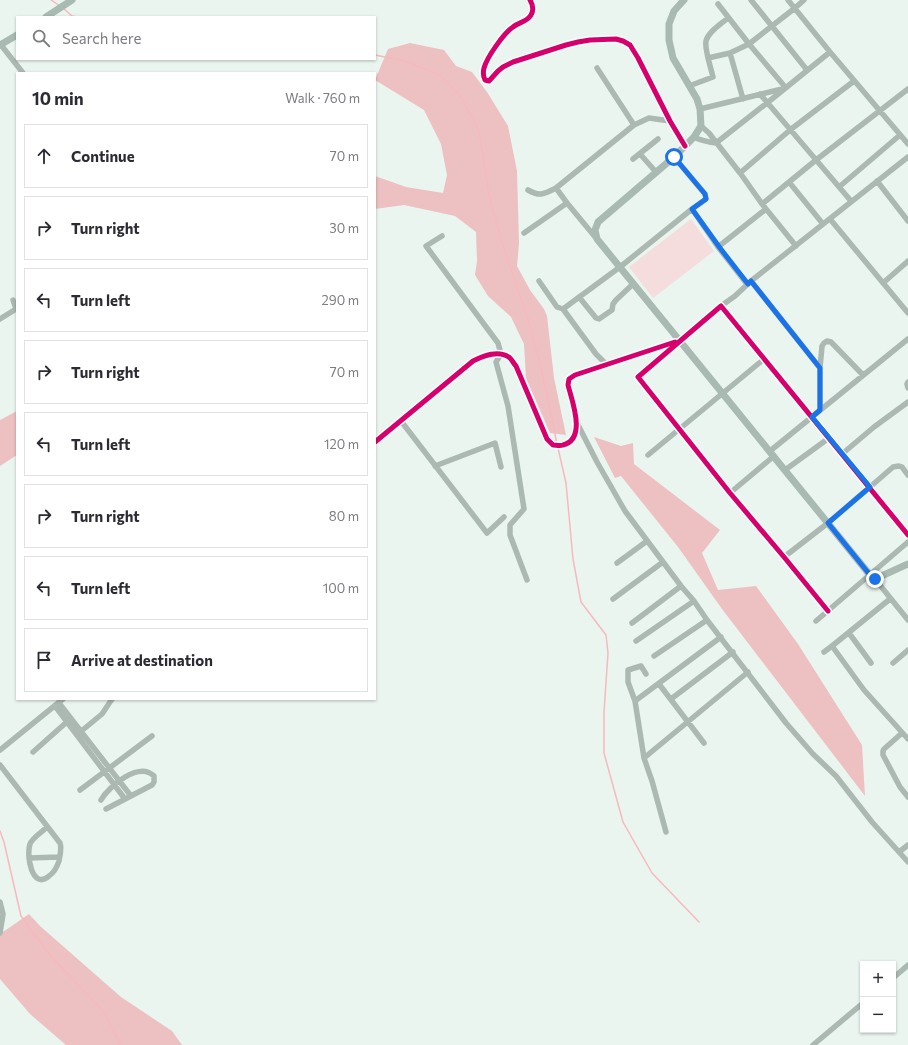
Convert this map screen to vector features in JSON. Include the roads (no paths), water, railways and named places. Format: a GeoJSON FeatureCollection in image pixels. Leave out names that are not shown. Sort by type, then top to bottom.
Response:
{"type":"FeatureCollection","features":[{"type":"Feature","properties":{"kind":"main road"},"geometry":{"type":"LineString","coordinates":[[684,0],[674,11],[669,24],[669,40],[673,58],[698,99],[701,126],[694,137],[674,157],[598,222],[596,230],[597,239],[873,577],[908,564]]}},
{"type":"Feature","properties":{"kind":"main road"},"geometry":{"type":"LineString","coordinates":[[48,16],[70,1]]}},
{"type":"Feature","properties":{"kind":"main road"},"geometry":{"type":"LineString","coordinates":[[0,45],[16,36]]}},
{"type":"Feature","properties":{"kind":"street"},"geometry":{"type":"LineString","coordinates":[[530,0],[532,5],[531,15],[525,21],[515,25],[504,35],[485,64],[483,74],[485,80],[491,80],[498,71],[513,62],[566,45],[590,40],[616,39],[623,41],[630,46],[638,58],[684,146]]}},
{"type":"Feature","properties":{"kind":"street"},"geometry":{"type":"LineString","coordinates":[[751,0],[807,70]]}},
{"type":"Feature","properties":{"kind":"street"},"geometry":{"type":"LineString","coordinates":[[788,0],[908,144]]}},
{"type":"Feature","properties":{"kind":"street"},"geometry":{"type":"LineString","coordinates":[[708,58],[730,53],[749,44],[804,0]]}},
{"type":"Feature","properties":{"kind":"street"},"geometry":{"type":"LineString","coordinates":[[718,4],[786,88]]}},
{"type":"Feature","properties":{"kind":"street"},"geometry":{"type":"LineString","coordinates":[[689,86],[713,77],[706,48],[706,40],[712,32],[728,18]]}},
{"type":"Feature","properties":{"kind":"street"},"geometry":{"type":"LineString","coordinates":[[0,45],[22,72]]}},
{"type":"Feature","properties":{"kind":"street"},"geometry":{"type":"LineString","coordinates":[[694,137],[706,142],[716,143],[830,52]]}},
{"type":"Feature","properties":{"kind":"street"},"geometry":{"type":"LineString","coordinates":[[730,53],[743,99]]}},
{"type":"Feature","properties":{"kind":"street"},"geometry":{"type":"LineString","coordinates":[[597,68],[634,125]]}},
{"type":"Feature","properties":{"kind":"street"},"geometry":{"type":"LineString","coordinates":[[738,170],[740,173],[790,130],[854,81]]}},
{"type":"Feature","properties":{"kind":"street"},"geometry":{"type":"LineString","coordinates":[[700,109],[786,88]]}},
{"type":"Feature","properties":{"kind":"street"},"geometry":{"type":"LineString","coordinates":[[718,247],[789,182],[908,89]]}},
{"type":"Feature","properties":{"kind":"street"},"geometry":{"type":"LineString","coordinates":[[760,94],[851,201]]}},
{"type":"Feature","properties":{"kind":"street"},"geometry":{"type":"LineString","coordinates":[[528,190],[536,194],[545,193],[556,188],[634,125],[649,118],[670,121]]}},
{"type":"Feature","properties":{"kind":"street"},"geometry":{"type":"LineString","coordinates":[[701,126],[709,133],[796,246]]}},
{"type":"Feature","properties":{"kind":"street"},"geometry":{"type":"LineString","coordinates":[[839,187],[900,135]]}},
{"type":"Feature","properties":{"kind":"street"},"geometry":{"type":"LineString","coordinates":[[633,160],[658,139]]}},
{"type":"Feature","properties":{"kind":"street"},"geometry":{"type":"LineString","coordinates":[[640,154],[656,172]]}},
{"type":"Feature","properties":{"kind":"street"},"geometry":{"type":"LineString","coordinates":[[563,309],[620,267],[706,199],[705,194],[674,157]]}},
{"type":"Feature","properties":{"kind":"street"},"geometry":{"type":"LineString","coordinates":[[828,611],[638,377],[721,306],[735,296],[749,282],[908,157]]}},
{"type":"Feature","properties":{"kind":"street"},"geometry":{"type":"LineString","coordinates":[[877,181],[908,221]]}},
{"type":"Feature","properties":{"kind":"street"},"geometry":{"type":"LineString","coordinates":[[789,182],[823,224]]}},
{"type":"Feature","properties":{"kind":"street"},"geometry":{"type":"LineString","coordinates":[[556,188],[597,239]]}},
{"type":"Feature","properties":{"kind":"street"},"geometry":{"type":"LineString","coordinates":[[524,233],[567,203]]}},
{"type":"Feature","properties":{"kind":"street"},"geometry":{"type":"LineString","coordinates":[[692,209],[718,247],[820,368]]}},
{"type":"Feature","properties":{"kind":"street"},"geometry":{"type":"LineString","coordinates":[[830,219],[908,313]]}},
{"type":"Feature","properties":{"kind":"street"},"geometry":{"type":"LineString","coordinates":[[442,236],[426,246],[498,344],[501,354],[496,362],[508,406],[524,509],[510,525],[510,534],[528,580]]}},
{"type":"Feature","properties":{"kind":"street"},"geometry":{"type":"LineString","coordinates":[[883,283],[908,261]]}},
{"type":"Feature","properties":{"kind":"street"},"geometry":{"type":"LineString","coordinates":[[539,281],[557,307],[563,309],[596,354],[606,364]]}},
{"type":"Feature","properties":{"kind":"street"},"geometry":{"type":"LineString","coordinates":[[579,297],[596,318],[599,319],[612,310],[616,300],[633,284]]}},
{"type":"Feature","properties":{"kind":"street"},"geometry":{"type":"LineString","coordinates":[[0,319],[16,309],[13,300]]}},
{"type":"Feature","properties":{"kind":"street"},"geometry":{"type":"LineString","coordinates":[[721,306],[908,535]]}},
{"type":"Feature","properties":{"kind":"street"},"geometry":{"type":"LineString","coordinates":[[730,492],[820,410],[908,339]]}},
{"type":"Feature","properties":{"kind":"street"},"geometry":{"type":"LineString","coordinates":[[376,441],[473,361],[489,354],[501,354],[509,358],[516,366],[547,439],[553,446],[562,446],[571,441],[576,434],[576,421],[568,385],[569,380],[575,375],[606,364],[680,341]]}},
{"type":"Feature","properties":{"kind":"street"},"geometry":{"type":"LineString","coordinates":[[820,410],[820,368],[822,346],[827,341],[831,342],[837,347],[863,375]]}},
{"type":"Feature","properties":{"kind":"street"},"geometry":{"type":"LineString","coordinates":[[648,455],[764,360]]}},
{"type":"Feature","properties":{"kind":"street"},"geometry":{"type":"LineString","coordinates":[[908,382],[908,388]]}},
{"type":"Feature","properties":{"kind":"street"},"geometry":{"type":"LineString","coordinates":[[842,454],[874,427],[908,402]]}},
{"type":"Feature","properties":{"kind":"street"},"geometry":{"type":"LineString","coordinates":[[401,421],[487,534],[504,518]]}},
{"type":"Feature","properties":{"kind":"street"},"geometry":{"type":"LineString","coordinates":[[576,421],[625,511],[647,541],[681,586],[694,600],[707,620],[786,723],[812,754],[836,776],[872,822],[908,862]]}},
{"type":"Feature","properties":{"kind":"street"},"geometry":{"type":"LineString","coordinates":[[785,470],[828,438]]}},
{"type":"Feature","properties":{"kind":"street"},"geometry":{"type":"LineString","coordinates":[[435,466],[495,443],[501,467]]}},
{"type":"Feature","properties":{"kind":"street"},"geometry":{"type":"LineString","coordinates":[[784,556],[828,523],[893,467],[902,467],[908,475]]}},
{"type":"Feature","properties":{"kind":"street"},"geometry":{"type":"LineString","coordinates":[[617,563],[647,541]]}},
{"type":"Feature","properties":{"kind":"street"},"geometry":{"type":"LineString","coordinates":[[816,621],[873,577],[908,542]]}},
{"type":"Feature","properties":{"kind":"street"},"geometry":{"type":"LineString","coordinates":[[613,599],[663,562]]}},
{"type":"Feature","properties":{"kind":"street"},"geometry":{"type":"LineString","coordinates":[[873,577],[908,620]]}},
{"type":"Feature","properties":{"kind":"street"},"geometry":{"type":"LineString","coordinates":[[632,623],[681,586]]}},
{"type":"Feature","properties":{"kind":"street"},"geometry":{"type":"LineString","coordinates":[[824,652],[890,599]]}},
{"type":"Feature","properties":{"kind":"street"},"geometry":{"type":"LineString","coordinates":[[636,641],[694,600]]}},
{"type":"Feature","properties":{"kind":"street"},"geometry":{"type":"LineString","coordinates":[[654,656],[707,620]]}},
{"type":"Feature","properties":{"kind":"street"},"geometry":{"type":"LineString","coordinates":[[849,633],[872,663]]}},
{"type":"Feature","properties":{"kind":"street"},"geometry":{"type":"LineString","coordinates":[[634,702],[720,637]]}},
{"type":"Feature","properties":{"kind":"street"},"geometry":{"type":"LineString","coordinates":[[832,646],[864,690],[908,739]]}},
{"type":"Feature","properties":{"kind":"street"},"geometry":{"type":"LineString","coordinates":[[893,663],[908,650]]}},
{"type":"Feature","properties":{"kind":"street"},"geometry":{"type":"LineString","coordinates":[[671,699],[732,652]]}},
{"type":"Feature","properties":{"kind":"street"},"geometry":{"type":"LineString","coordinates":[[646,674],[641,666],[628,670],[628,682],[634,702],[644,758],[666,832]]}},
{"type":"Feature","properties":{"kind":"street"},"geometry":{"type":"LineString","coordinates":[[644,758],[748,672]]}},
{"type":"Feature","properties":{"kind":"street"},"geometry":{"type":"LineString","coordinates":[[659,684],[704,743]]}},
{"type":"Feature","properties":{"kind":"street"},"geometry":{"type":"LineString","coordinates":[[79,732],[102,714],[111,700]]}},
{"type":"Feature","properties":{"kind":"street"},"geometry":{"type":"LineString","coordinates":[[0,750],[59,702],[69,720],[128,798]]}},
{"type":"Feature","properties":{"kind":"street"},"geometry":{"type":"LineString","coordinates":[[32,752],[69,720]]}},
{"type":"Feature","properties":{"kind":"street"},"geometry":{"type":"LineString","coordinates":[[902,733],[884,749],[883,755],[900,787],[908,797]]}},
{"type":"Feature","properties":{"kind":"street"},"geometry":{"type":"LineString","coordinates":[[80,790],[152,736]]}},
{"type":"Feature","properties":{"kind":"street"},"geometry":{"type":"LineString","coordinates":[[0,765],[61,845],[60,857],[55,871],[47,878],[41,880],[34,876],[29,858],[29,850],[31,842],[47,827]]}},
{"type":"Feature","properties":{"kind":"street"},"geometry":{"type":"LineString","coordinates":[[101,800],[103,796],[117,783],[129,775],[137,772],[149,773],[152,775],[154,780],[152,785],[106,810]]}},
{"type":"Feature","properties":{"kind":"street"},"geometry":{"type":"LineString","coordinates":[[899,852],[908,845]]}},
{"type":"Feature","properties":{"kind":"street"},"geometry":{"type":"LineString","coordinates":[[29,858],[60,857]]}},
{"type":"Feature","properties":{"kind":"street"},"geometry":{"type":"LineString","coordinates":[[0,902],[2,914],[0,933]]}},
{"type":"Feature","properties":{"kind":"street"},"geometry":{"type":"LineString","coordinates":[[896,976],[908,966]]}},
{"type":"Feature","properties":{"kind":"street"},"geometry":{"type":"LineString","coordinates":[[812,1045],[860,1005]]}},
{"type":"Feature","properties":{"kind":"waterway"},"geometry":{"type":"LineString","coordinates":[[51,0],[60,6]]}},
{"type":"Feature","properties":{"kind":"waterway"},"geometry":{"type":"LineString","coordinates":[[63,8],[72,16]]}},
{"type":"Feature","properties":{"kind":"waterway"},"geometry":{"type":"LineString","coordinates":[[376,55],[405,61],[440,75],[461,97],[479,131],[489,195],[503,246],[529,322],[541,368],[557,444]]}},
{"type":"Feature","properties":{"kind":"waterway"},"geometry":{"type":"LineString","coordinates":[[558,448],[566,483],[573,559],[581,602],[606,635],[608,653],[604,712],[604,753],[623,822],[652,873],[699,922]]}},
{"type":"Feature","properties":{"kind":"waterway"},"geometry":{"type":"LineString","coordinates":[[0,831],[4,842],[21,916],[49,954],[103,1011],[121,1045]]}}]}
